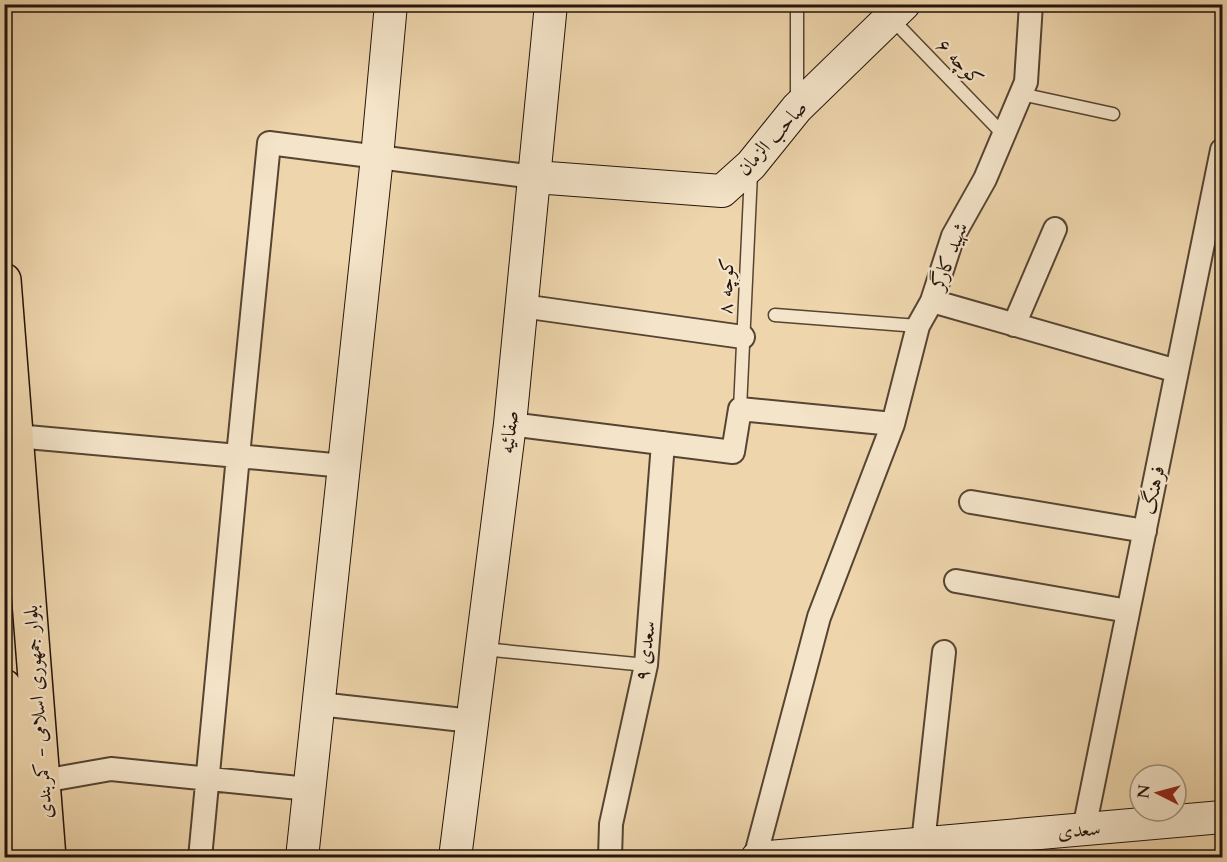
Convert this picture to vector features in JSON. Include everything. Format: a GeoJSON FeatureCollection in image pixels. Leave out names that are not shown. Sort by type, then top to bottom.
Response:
{"type":"FeatureCollection","features":[{"type":"Feature","properties":{"kind":"main road","name":"بلوار جمهوری اسلامی - کمربندی"},"geometry":{"type":"LineString","coordinates":[[5,298],[49,858]]}},
{"type":"Feature","properties":{"kind":"main road","name":"بلوار جمهوری اسلامی - کمربندی"},"geometry":{"type":"LineString","coordinates":[[4,686],[17,858]]}},
{"type":"Feature","properties":{"kind":"street"},"geometry":{"type":"LineString","coordinates":[[302,858],[377,157],[391,4]]}},
{"type":"Feature","properties":{"kind":"street","name":"صفائیه"},"geometry":{"type":"LineString","coordinates":[[455,858],[510,424],[552,4]]}},
{"type":"Feature","properties":{"kind":"street","name":"شهید کارگر"},"geometry":{"type":"LineString","coordinates":[[1031,4],[1026,82],[985,179],[952,236],[932,301],[1178,371]]}},
{"type":"Feature","properties":{"kind":"street","name":"صاحب الزمان"},"geometry":{"type":"LineString","coordinates":[[535,177],[722,191],[751,165],[797,108],[897,11]]}},
{"type":"Feature","properties":{"kind":"street"},"geometry":{"type":"LineString","coordinates":[[200,858],[269,143],[535,177]]}},
{"type":"Feature","properties":{"kind":"street","name":"فرهنگ"},"geometry":{"type":"LineString","coordinates":[[1084,829],[1222,150]]}},
{"type":"Feature","properties":{"kind":"street"},"geometry":{"type":"LineString","coordinates":[[1014,325],[1055,229]]}},
{"type":"Feature","properties":{"kind":"street"},"geometry":{"type":"LineString","coordinates":[[756,858],[819,617],[893,424],[918,326],[932,301]]}},
{"type":"Feature","properties":{"kind":"street"},"geometry":{"type":"LineString","coordinates":[[522,306],[743,337]]}},
{"type":"Feature","properties":{"kind":"street"},"geometry":{"type":"LineString","coordinates":[[510,424],[733,452],[740,409],[893,424]]}},
{"type":"Feature","properties":{"kind":"street"},"geometry":{"type":"LineString","coordinates":[[16,436],[344,466]]}},
{"type":"Feature","properties":{"kind":"street","name":"سعدی ۹"},"geometry":{"type":"LineString","coordinates":[[610,858],[611,824],[646,665],[663,443]]}},
{"type":"Feature","properties":{"kind":"street"},"geometry":{"type":"LineString","coordinates":[[971,502],[1145,531]]}},
{"type":"Feature","properties":{"kind":"street"},"geometry":{"type":"LineString","coordinates":[[956,581],[1128,611]]}},
{"type":"Feature","properties":{"kind":"street"},"geometry":{"type":"LineString","coordinates":[[923,843],[944,652]]}},
{"type":"Feature","properties":{"kind":"street"},"geometry":{"type":"LineString","coordinates":[[318,704],[472,721]]}},
{"type":"Feature","properties":{"kind":"street"},"geometry":{"type":"LineString","coordinates":[[43,780],[111,770],[309,789]]}},
{"type":"Feature","properties":{"kind":"street","name":"سعدی"},"geometry":{"type":"LineString","coordinates":[[756,858],[868,853],[923,843],[1222,817]]}},
{"type":"Feature","properties":{"kind":"lane"},"geometry":{"type":"LineString","coordinates":[[797,4],[797,108]]}},
{"type":"Feature","properties":{"kind":"lane","name":"کوچه ۶"},"geometry":{"type":"LineString","coordinates":[[897,11],[1003,134]]}},
{"type":"Feature","properties":{"kind":"lane"},"geometry":{"type":"LineString","coordinates":[[1021,94],[1113,114]]}},
{"type":"Feature","properties":{"kind":"lane","name":"کوچه ۸"},"geometry":{"type":"LineString","coordinates":[[740,409],[751,165]]}},
{"type":"Feature","properties":{"kind":"lane"},"geometry":{"type":"LineString","coordinates":[[775,315],[918,326]]}},
{"type":"Feature","properties":{"kind":"lane"},"geometry":{"type":"LineString","coordinates":[[481,649],[646,665]]}}]}
